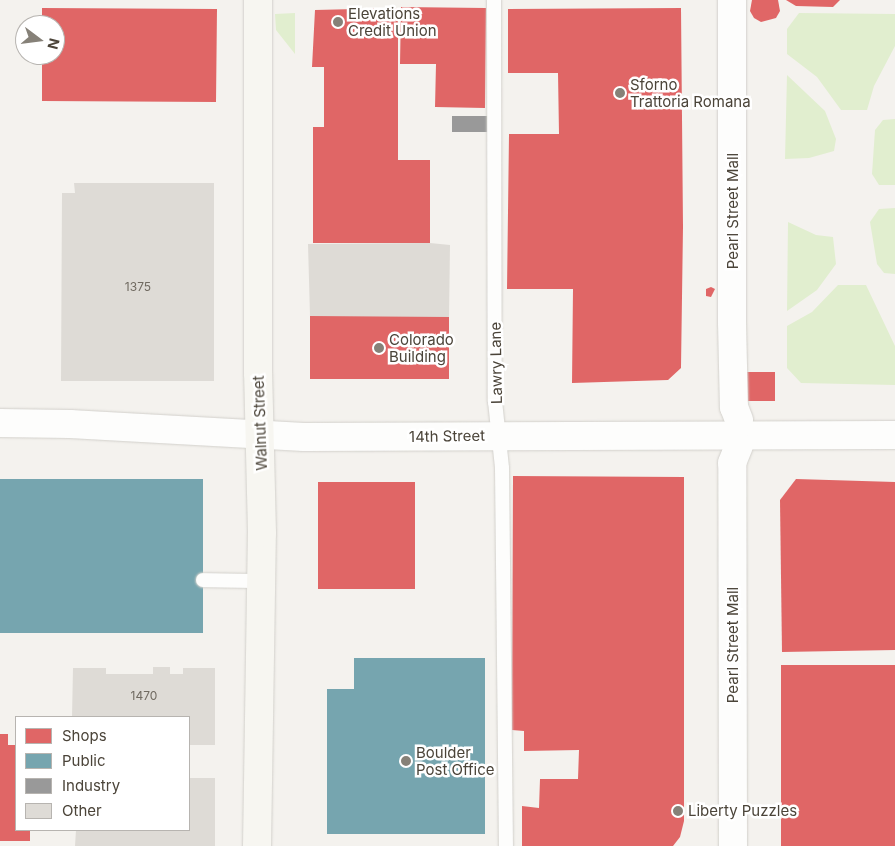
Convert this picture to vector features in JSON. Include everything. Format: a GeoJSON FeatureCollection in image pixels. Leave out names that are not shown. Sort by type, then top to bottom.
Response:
{"type":"FeatureCollection","features":[{"type":"Feature","properties":{"kind":"street","name":"Walnut Street"},"geometry":{"type":"LineString","coordinates":[[257,846],[262,581],[258,0]]}},
{"type":"Feature","properties":{"kind":"street","name":"Pearl Street Mall"},"geometry":{"type":"LineString","coordinates":[[732,0],[734,407],[739,433],[732,463],[733,846]]}},
{"type":"Feature","properties":{"kind":"street","name":"14th Street"},"geometry":{"type":"LineString","coordinates":[[0,423],[70,424],[260,435],[454,438],[499,435],[895,434]]}},
{"type":"Feature","properties":{"kind":"street"},"geometry":{"type":"LineString","coordinates":[[258,799],[274,846]]}},
{"type":"Feature","properties":{"kind":"lane","name":"Lawry Lane"},"geometry":{"type":"LineString","coordinates":[[494,0],[495,400],[502,468],[506,846]]}},
{"type":"Feature","properties":{"kind":"lane"},"geometry":{"type":"LineString","coordinates":[[203,580],[262,581]]}},
{"type":"Feature","properties":{"kind":"green space"},"geometry":{"type":"Polygon","coordinates":[[[295,13],[295,54],[276,30],[275,14],[295,13]]]}},
{"type":"Feature","properties":{"kind":"green space"},"geometry":{"type":"Polygon","coordinates":[[[799,13],[895,14],[895,46],[874,86],[867,110],[841,110],[817,77],[787,54],[787,29],[799,13]]]}},
{"type":"Feature","properties":{"kind":"green space"},"geometry":{"type":"Polygon","coordinates":[[[787,75],[825,111],[836,139],[834,151],[809,158],[785,159],[787,75]]]}},
{"type":"Feature","properties":{"kind":"green space"},"geometry":{"type":"Polygon","coordinates":[[[895,119],[895,185],[879,185],[872,174],[875,130],[883,120],[895,119]]]}},
{"type":"Feature","properties":{"kind":"green space"},"geometry":{"type":"Polygon","coordinates":[[[895,208],[895,274],[884,273],[877,264],[870,222],[879,209],[895,208]]]}},
{"type":"Feature","properties":{"kind":"green space"},"geometry":{"type":"Polygon","coordinates":[[[788,222],[816,235],[833,237],[836,264],[817,290],[787,311],[788,222]]]}},
{"type":"Feature","properties":{"kind":"green space"},"geometry":{"type":"Polygon","coordinates":[[[838,285],[866,285],[895,346],[895,385],[801,383],[787,368],[787,326],[812,312],[838,285]]]}},
{"type":"Feature","properties":{"kind":"building: Shops"},"geometry":{"type":"Polygon","coordinates":[[[752,0],[778,0],[780,11],[776,18],[761,22],[754,18],[750,11],[752,0]]]}},
{"type":"Feature","properties":{"kind":"building: Shops"},"geometry":{"type":"Polygon","coordinates":[[[786,0],[840,0],[833,7],[796,6],[786,0]]]}},
{"type":"Feature","properties":{"kind":"building: Shops"},"geometry":{"type":"Polygon","coordinates":[[[401,7],[486,8],[485,108],[435,107],[436,64],[400,64],[401,7]]]}},
{"type":"Feature","properties":{"kind":"building: Shops"},"geometry":{"type":"Polygon","coordinates":[[[42,8],[217,9],[216,102],[42,101],[42,65],[65,65],[65,15],[42,15],[42,8]]]}},
{"type":"Feature","properties":{"kind":"building: Shops"},"geometry":{"type":"Polygon","coordinates":[[[398,8],[398,160],[430,160],[430,243],[313,243],[313,127],[324,127],[324,67],[312,67],[315,10],[398,8]]]}},
{"type":"Feature","properties":{"kind":"building: Shops"},"geometry":{"type":"Polygon","coordinates":[[[681,8],[683,227],[681,368],[668,380],[572,383],[573,289],[507,289],[509,134],[559,134],[558,73],[508,73],[508,9],[681,8]]]}},
{"type":"Feature","properties":{"kind":"building: Shops"},"geometry":{"type":"Polygon","coordinates":[[[711,287],[715,289],[711,297],[706,296],[706,289],[711,287]]]}},
{"type":"Feature","properties":{"kind":"building: Shops","name":"Colorado Building"},"geometry":{"type":"Polygon","coordinates":[[[310,316],[449,316],[449,379],[310,379],[310,316]]]}},
{"type":"Feature","properties":{"kind":"building: Shops"},"geometry":{"type":"Polygon","coordinates":[[[746,372],[775,372],[775,401],[746,401],[746,372]]]}},
{"type":"Feature","properties":{"kind":"building: Shops"},"geometry":{"type":"Polygon","coordinates":[[[513,476],[684,477],[684,821],[680,837],[673,846],[522,846],[522,806],[539,808],[540,779],[578,779],[579,750],[524,751],[524,731],[512,730],[513,476]]]}},
{"type":"Feature","properties":{"kind":"building: Shops"},"geometry":{"type":"Polygon","coordinates":[[[796,479],[895,482],[895,650],[782,652],[780,500],[796,479]]]}},
{"type":"Feature","properties":{"kind":"building: Shops"},"geometry":{"type":"Polygon","coordinates":[[[318,482],[415,482],[415,589],[318,589],[318,482]]]}},
{"type":"Feature","properties":{"kind":"building: Shops"},"geometry":{"type":"Polygon","coordinates":[[[781,665],[895,665],[895,846],[781,846],[781,665]]]}},
{"type":"Feature","properties":{"kind":"building: Shops"},"geometry":{"type":"Polygon","coordinates":[[[0,734],[8,734],[8,745],[15,745],[15,831],[30,831],[30,841],[0,841],[0,734]]]}},
{"type":"Feature","properties":{"kind":"building: Public"},"geometry":{"type":"Polygon","coordinates":[[[0,479],[203,479],[203,633],[0,633],[0,479]]]}},
{"type":"Feature","properties":{"kind":"building: Public","name":"Boulder Post Office"},"geometry":{"type":"Polygon","coordinates":[[[354,658],[485,658],[485,834],[327,834],[327,689],[354,689],[354,658]]]}},
{"type":"Feature","properties":{"kind":"building: Industry"},"geometry":{"type":"Polygon","coordinates":[[[452,116],[488,116],[488,132],[452,132],[452,116]]]}},
{"type":"Feature","properties":{"kind":"building: Other"},"geometry":{"type":"Polygon","coordinates":[[[74,183],[214,183],[214,381],[61,381],[62,193],[75,193],[74,183]]]}},
{"type":"Feature","properties":{"kind":"building: Other"},"geometry":{"type":"Polygon","coordinates":[[[430,243],[450,245],[449,317],[310,316],[308,244],[430,243]]]}},
{"type":"Feature","properties":{"kind":"building: Other"},"geometry":{"type":"Polygon","coordinates":[[[153,667],[170,667],[170,674],[183,674],[183,668],[215,668],[215,745],[190,745],[190,716],[72,716],[73,668],[106,668],[106,674],[153,674],[153,667]]]}},
{"type":"Feature","properties":{"kind":"building: Other"},"geometry":{"type":"Polygon","coordinates":[[[190,778],[215,778],[215,846],[75,846],[76,831],[190,831],[190,778]]]}},
{"type":"Feature","properties":{"kind":"place","name":"Elevations Credit Union"},"geometry":{"type":"Point","coordinates":[338,22]}},
{"type":"Feature","properties":{"kind":"place","name":"Sforno Trattoria Romana"},"geometry":{"type":"Point","coordinates":[620,93]}},
{"type":"Feature","properties":{"kind":"place","name":"Colorado Building"},"geometry":{"type":"Point","coordinates":[379,348]}},
{"type":"Feature","properties":{"kind":"place","name":"Boulder Post Office"},"geometry":{"type":"Point","coordinates":[406,761]}},
{"type":"Feature","properties":{"kind":"place","name":"Liberty Puzzles"},"geometry":{"type":"Point","coordinates":[678,811]}}]}
